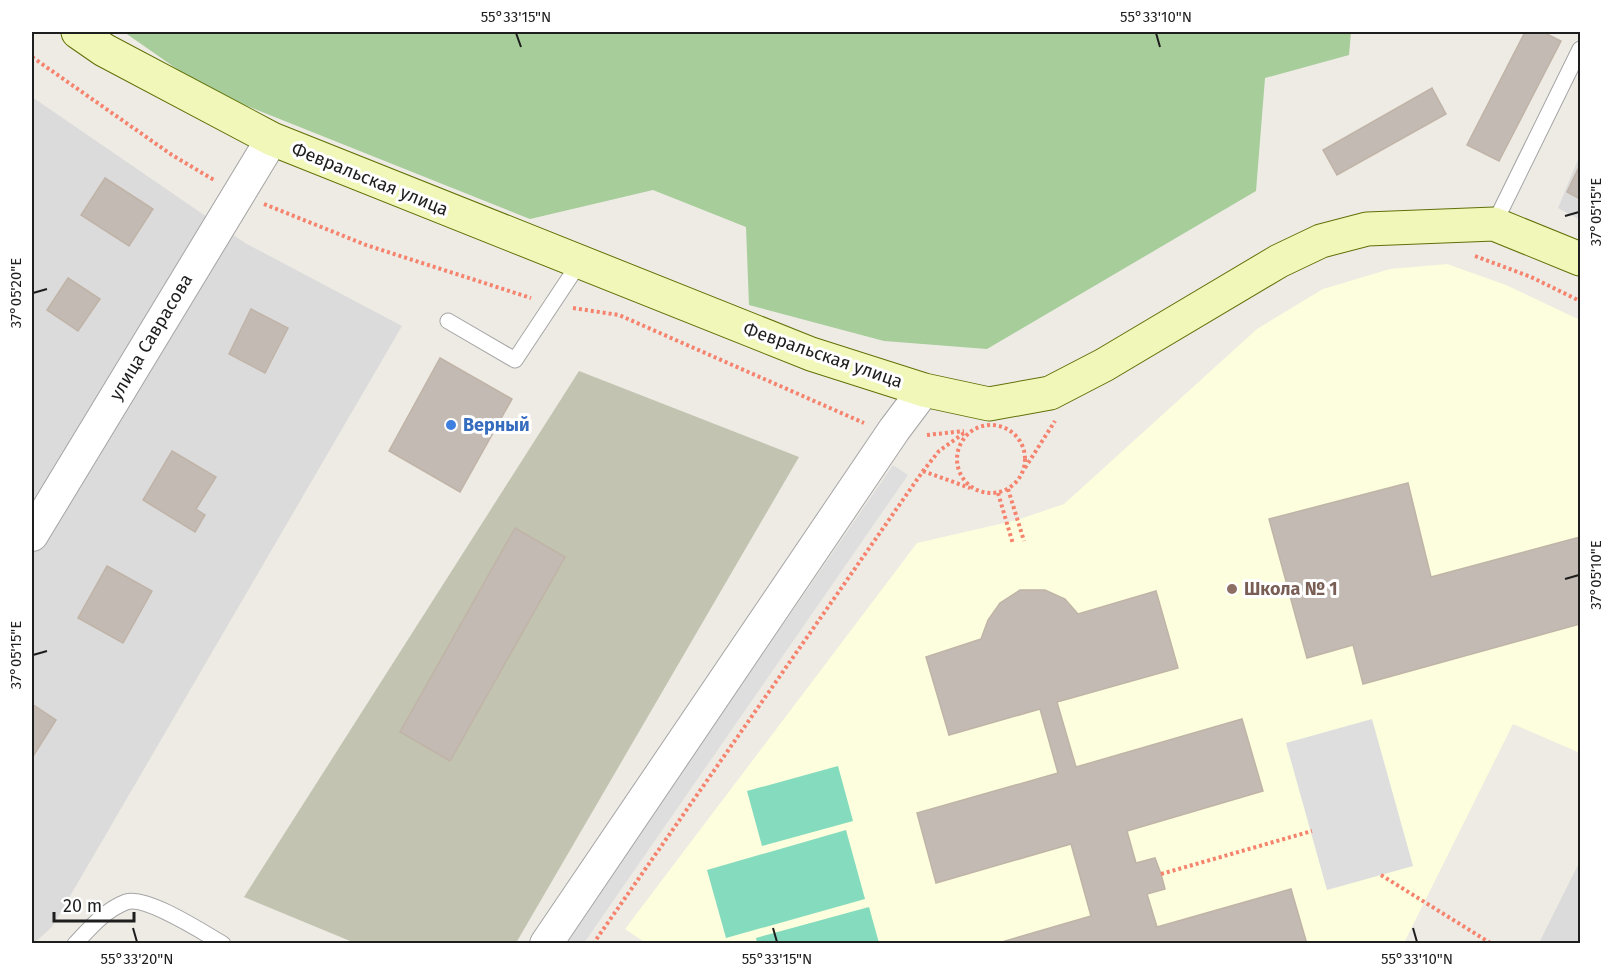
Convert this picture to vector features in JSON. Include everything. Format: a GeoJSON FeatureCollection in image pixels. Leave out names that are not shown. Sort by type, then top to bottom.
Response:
{"type":"FeatureCollection","features":[{"type":"Feature","properties":{"kind":"main road","name":"Февральская улица"},"geometry":{"type":"LineString","coordinates":[[78,32],[104,50],[272,140],[811,354],[924,390],[989,404],[1050,393],[1104,365],[1279,261],[1321,242],[1367,228],[1494,224],[1581,259]]}},
{"type":"Feature","properties":{"kind":"street","name":"улица Саврасова"},"geometry":{"type":"LineString","coordinates":[[32,535],[272,140]]}},
{"type":"Feature","properties":{"kind":"street"},"geometry":{"type":"LineString","coordinates":[[546,944],[894,430],[924,390]]}},
{"type":"Feature","properties":{"kind":"lane"},"geometry":{"type":"LineString","coordinates":[[1494,224],[1581,49]]}},
{"type":"Feature","properties":{"kind":"lane"},"geometry":{"type":"LineString","coordinates":[[448,321],[515,360],[580,262]]}},
{"type":"Feature","properties":{"kind":"lane"},"geometry":{"type":"LineString","coordinates":[[75,944],[101,917],[128,901],[149,904],[223,944]]}},
{"type":"Feature","properties":{"kind":"path"},"geometry":{"type":"LineString","coordinates":[[32,57],[172,155],[238,194],[366,245],[550,304],[619,315],[872,426],[927,435],[971,430]]}},
{"type":"Feature","properties":{"kind":"path"},"geometry":{"type":"LineString","coordinates":[[1469,254],[1531,277],[1581,301]]}},
{"type":"Feature","properties":{"kind":"path"},"geometry":{"type":"LineString","coordinates":[[923,471],[978,491],[998,493],[1008,489],[1022,474],[1056,420]]}},
{"type":"Feature","properties":{"kind":"path"},"geometry":{"type":"LineString","coordinates":[[593,944],[939,451],[960,434],[992,424],[1013,432],[1025,452],[1022,474]]}},
{"type":"Feature","properties":{"kind":"path"},"geometry":{"type":"LineString","coordinates":[[971,430],[962,438],[956,460],[962,479],[978,491]]}},
{"type":"Feature","properties":{"kind":"path"},"geometry":{"type":"LineString","coordinates":[[1008,489],[1023,541]]}},
{"type":"Feature","properties":{"kind":"path"},"geometry":{"type":"LineString","coordinates":[[998,493],[1013,544]]}},
{"type":"Feature","properties":{"kind":"path"},"geometry":{"type":"LineString","coordinates":[[1161,874],[1312,831]]}},
{"type":"Feature","properties":{"kind":"path"},"geometry":{"type":"LineString","coordinates":[[1381,875],[1492,944]]}},
{"type":"Feature","properties":{"kind":"shaded area"},"geometry":{"type":"Polygon","coordinates":[[[32,97],[245,243],[402,326],[52,927],[33,944],[32,97]]]}},
{"type":"Feature","properties":{"kind":"shaded area"},"geometry":{"type":"Polygon","coordinates":[[[1580,155],[1580,220],[1558,208],[1580,155]]]}},
{"type":"Feature","properties":{"kind":"shaded area","name":"Школа № 1"},"geometry":{"type":"Polygon","coordinates":[[[1447,264],[1506,285],[1580,320],[1580,753],[1513,724],[1404,943],[647,944],[625,929],[917,543],[1017,520],[1064,504],[1257,329],[1323,289],[1390,269],[1447,264]]]}},
{"type":"Feature","properties":{"kind":"shaded area"},"geometry":{"type":"Polygon","coordinates":[[[579,371],[799,457],[516,943],[355,943],[244,897],[579,371]]]}},
{"type":"Feature","properties":{"kind":"shaded area"},"geometry":{"type":"Polygon","coordinates":[[[893,465],[908,475],[584,943],[563,944],[893,465]]]}},
{"type":"Feature","properties":{"kind":"shaded area"},"geometry":{"type":"Polygon","coordinates":[[[1372,719],[1413,866],[1327,890],[1286,743],[1372,719]]]}},
{"type":"Feature","properties":{"kind":"shaded area"},"geometry":{"type":"Polygon","coordinates":[[[1580,861],[1580,943],[1539,943],[1580,861]]]}},
{"type":"Feature","properties":{"kind":"green space"},"geometry":{"type":"Polygon","coordinates":[[[124,32],[1351,32],[1349,55],[1265,78],[1256,191],[987,349],[884,341],[749,305],[746,227],[653,190],[530,219],[207,90],[124,32]]]}},
{"type":"Feature","properties":{"kind":"green space"},"geometry":{"type":"Polygon","coordinates":[[[838,766],[853,821],[762,846],[747,791],[838,766]]]}},
{"type":"Feature","properties":{"kind":"green space"},"geometry":{"type":"Polygon","coordinates":[[[846,830],[865,899],[726,938],[707,870],[846,830]]]}},
{"type":"Feature","properties":{"kind":"green space"},"geometry":{"type":"Polygon","coordinates":[[[869,907],[879,943],[757,943],[756,938],[869,907]]]}},
{"type":"Feature","properties":{"kind":"building"},"geometry":{"type":"Polygon","coordinates":[[[1525,32],[1543,32],[1561,41],[1499,161],[1467,145],[1525,32]]]}},
{"type":"Feature","properties":{"kind":"building"},"geometry":{"type":"Polygon","coordinates":[[[1432,88],[1446,114],[1337,175],[1323,150],[1432,88]]]}},
{"type":"Feature","properties":{"kind":"building"},"geometry":{"type":"Polygon","coordinates":[[[1580,165],[1580,199],[1567,192],[1580,165]]]}},
{"type":"Feature","properties":{"kind":"building"},"geometry":{"type":"Polygon","coordinates":[[[105,178],[153,209],[129,246],[81,215],[105,178]]]}},
{"type":"Feature","properties":{"kind":"building"},"geometry":{"type":"Polygon","coordinates":[[[68,278],[100,299],[78,331],[47,310],[68,278]]]}},
{"type":"Feature","properties":{"kind":"building"},"geometry":{"type":"Polygon","coordinates":[[[251,309],[288,328],[265,373],[229,354],[251,309]]]}},
{"type":"Feature","properties":{"kind":"building","name":"Верный"},"geometry":{"type":"Polygon","coordinates":[[[440,358],[512,399],[460,492],[389,451],[440,358]]]}},
{"type":"Feature","properties":{"kind":"building"},"geometry":{"type":"Polygon","coordinates":[[[172,451],[216,477],[196,509],[205,515],[195,532],[143,500],[172,451]]]}},
{"type":"Feature","properties":{"kind":"building"},"geometry":{"type":"Polygon","coordinates":[[[1408,483],[1431,577],[1580,537],[1580,624],[1363,684],[1353,645],[1307,658],[1269,519],[1408,483]]]}},
{"type":"Feature","properties":{"kind":"building"},"geometry":{"type":"Polygon","coordinates":[[[515,528],[565,557],[450,761],[400,732],[515,528]]]}},
{"type":"Feature","properties":{"kind":"building"},"geometry":{"type":"Polygon","coordinates":[[[107,566],[152,591],[123,643],[78,618],[107,566]]]}},
{"type":"Feature","properties":{"kind":"building"},"geometry":{"type":"Polygon","coordinates":[[[1020,590],[1045,590],[1065,599],[1078,614],[1156,591],[1178,668],[1057,702],[1076,767],[1242,719],[1263,791],[1127,831],[1136,863],[1155,858],[1161,874],[1165,889],[1147,894],[1157,927],[1291,889],[1307,944],[995,944],[1091,916],[1071,844],[936,883],[917,813],[1058,773],[1040,709],[949,735],[926,657],[981,639],[988,620],[1000,603],[1020,590]]]}},
{"type":"Feature","properties":{"kind":"building"},"geometry":{"type":"Polygon","coordinates":[[[32,704],[56,720],[32,758],[32,704]]]}},
{"type":"Feature","properties":{"kind":"place","name":"Верный"},"geometry":{"type":"Point","coordinates":[451,425]}},
{"type":"Feature","properties":{"kind":"place","name":"Школа № 1"},"geometry":{"type":"Point","coordinates":[1232,589]}}]}
